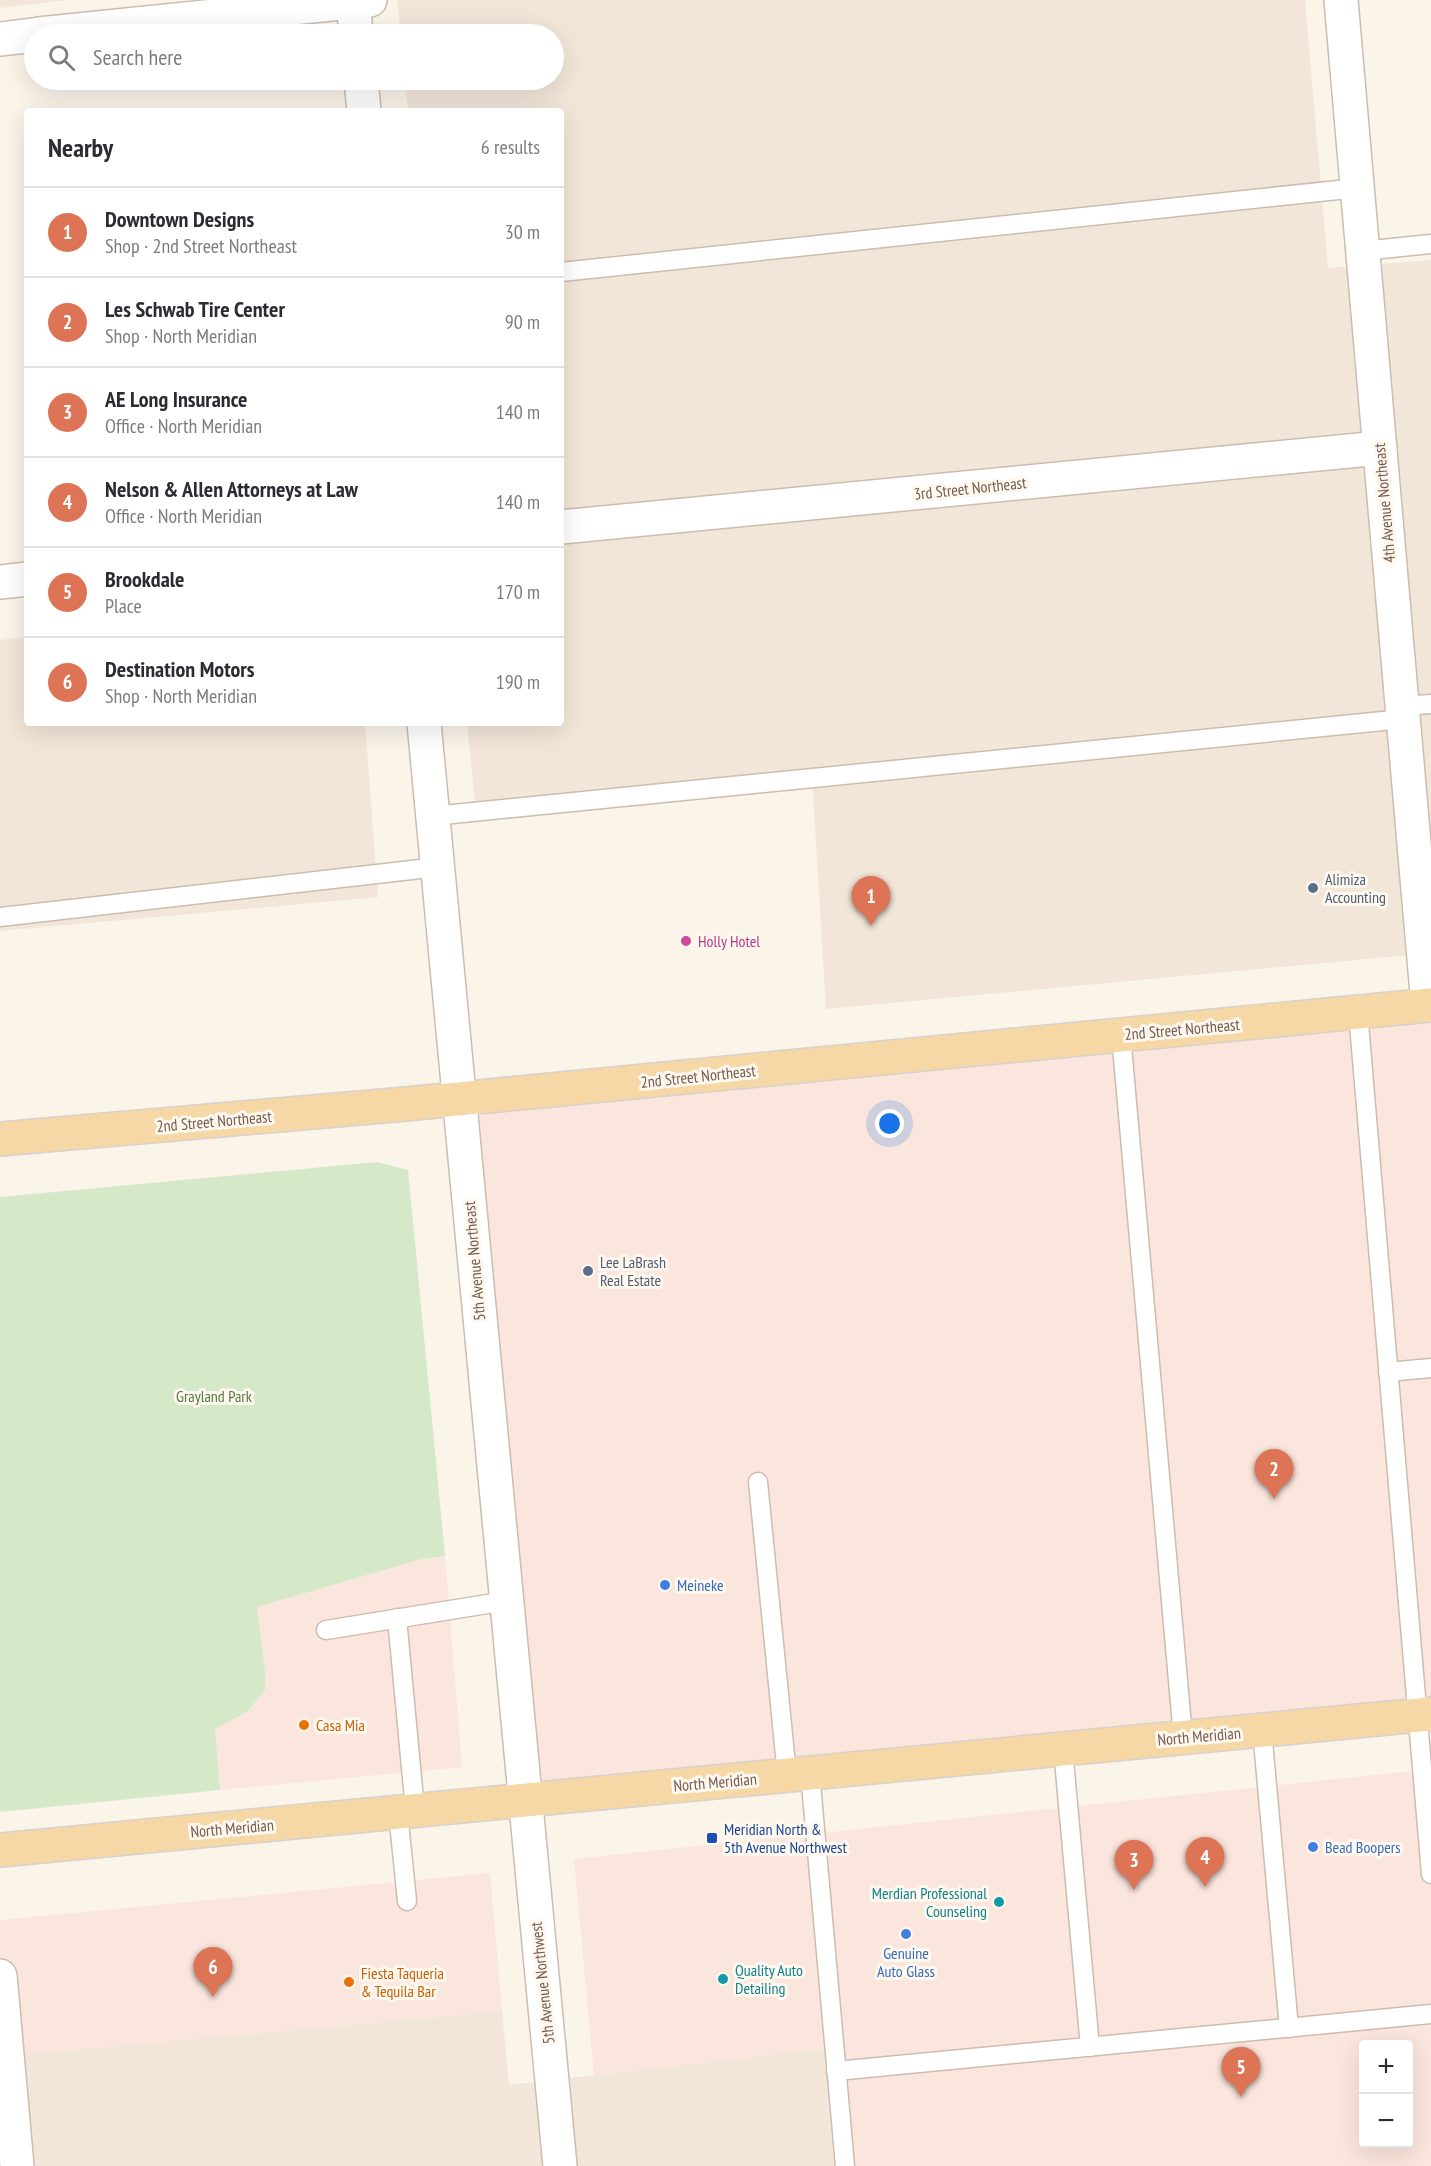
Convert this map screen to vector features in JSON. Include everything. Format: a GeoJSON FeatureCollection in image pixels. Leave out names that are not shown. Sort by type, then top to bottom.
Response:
{"type":"FeatureCollection","features":[{"type":"Feature","properties":{"kind":"main road","name":"2nd Street Northeast"},"geometry":{"type":"LineString","coordinates":[[0,1139],[460,1099],[1429,1005]]}},
{"type":"Feature","properties":{"kind":"main road","name":"North Meridian"},"geometry":{"type":"LineString","coordinates":[[0,1850],[1424,1714]]}},
{"type":"Feature","properties":{"kind":"street","name":"4th Avenue Northeast"},"geometry":{"type":"LineString","coordinates":[[1341,0],[1380,448],[1412,710],[1429,1005]]}},
{"type":"Feature","properties":{"kind":"street"},"geometry":{"type":"LineString","coordinates":[[136,24],[359,1],[357,24]]}},
{"type":"Feature","properties":{"kind":"street"},"geometry":{"type":"LineString","coordinates":[[0,39],[24,36]]}},
{"type":"Feature","properties":{"kind":"street"},"geometry":{"type":"LineString","coordinates":[[362,90],[364,108]]}},
{"type":"Feature","properties":{"kind":"street","name":"3rd Street Northeast"},"geometry":{"type":"LineString","coordinates":[[564,527],[1380,448]]}},
{"type":"Feature","properties":{"kind":"street"},"geometry":{"type":"LineString","coordinates":[[0,582],[24,579]]}},
{"type":"Feature","properties":{"kind":"street","name":"5th Avenue Northeast"},"geometry":{"type":"LineString","coordinates":[[424,726],[524,1800]]}},
{"type":"Feature","properties":{"kind":"street","name":"5th Avenue Northwest"},"geometry":{"type":"LineString","coordinates":[[524,1800],[560,2166]]}},
{"type":"Feature","properties":{"kind":"street"},"geometry":{"type":"LineString","coordinates":[[0,1976],[5,2089],[17,2166]]}},
{"type":"Feature","properties":{"kind":"lane"},"geometry":{"type":"LineString","coordinates":[[564,272],[1357,188]]}},
{"type":"Feature","properties":{"kind":"lane"},"geometry":{"type":"LineString","coordinates":[[1362,251],[1431,244]]}},
{"type":"Feature","properties":{"kind":"lane"},"geometry":{"type":"LineString","coordinates":[[433,816],[1412,710]]}},
{"type":"Feature","properties":{"kind":"lane"},"geometry":{"type":"LineString","coordinates":[[0,917],[438,867]]}},
{"type":"Feature","properties":{"kind":"lane"},"geometry":{"type":"LineString","coordinates":[[1358,1012],[1388,1372],[1424,1714],[1431,1874]]}},
{"type":"Feature","properties":{"kind":"lane"},"geometry":{"type":"LineString","coordinates":[[1121,1035],[1183,1737]]}},
{"type":"Feature","properties":{"kind":"lane"},"geometry":{"type":"LineString","coordinates":[[1388,1372],[1431,1368]]}},
{"type":"Feature","properties":{"kind":"lane"},"geometry":{"type":"LineString","coordinates":[[758,1482],[836,2071],[845,2166]]}},
{"type":"Feature","properties":{"kind":"lane"},"geometry":{"type":"LineString","coordinates":[[326,1630],[506,1600]]}},
{"type":"Feature","properties":{"kind":"lane"},"geometry":{"type":"LineString","coordinates":[[397,1618],[407,1811],[407,1901]]}},
{"type":"Feature","properties":{"kind":"lane"},"geometry":{"type":"LineString","coordinates":[[1262,1730],[1289,2028]]}},
{"type":"Feature","properties":{"kind":"lane"},"geometry":{"type":"LineString","coordinates":[[1063,1749],[1090,2047]]}},
{"type":"Feature","properties":{"kind":"lane"},"geometry":{"type":"LineString","coordinates":[[836,2071],[1431,2014]]}},
{"type":"Feature","properties":{"kind":"shaded area"},"geometry":{"type":"Polygon","coordinates":[[[0,0],[67,0],[0,8],[0,0]]]}},
{"type":"Feature","properties":{"kind":"shaded area"},"geometry":{"type":"Polygon","coordinates":[[[397,0],[1305,0],[1328,268],[1431,260],[1431,953],[826,1009],[812,776],[475,802],[467,726],[564,726],[564,108],[408,108],[406,90],[564,90],[564,24],[400,24],[397,0]]]}},
{"type":"Feature","properties":{"kind":"shaded area"},"geometry":{"type":"Polygon","coordinates":[[[24,637],[24,726],[365,726],[378,897],[0,931],[0,640],[24,637]]]}},
{"type":"Feature","properties":{"kind":"shaded area"},"geometry":{"type":"Polygon","coordinates":[[[1431,1005],[1431,1714],[524,1800],[460,1099],[1431,1005]]]}},
{"type":"Feature","properties":{"kind":"shaded area"},"geometry":{"type":"Polygon","coordinates":[[[445,1556],[462,1767],[220,1790],[215,1729],[247,1712],[265,1670],[257,1607],[422,1559],[445,1556]]]}},
{"type":"Feature","properties":{"kind":"shaded area"},"geometry":{"type":"Polygon","coordinates":[[[1431,1769],[1431,2166],[834,2166],[823,2049],[594,2076],[574,1859],[1431,1769]]]}},
{"type":"Feature","properties":{"kind":"shaded area"},"geometry":{"type":"Polygon","coordinates":[[[490,1873],[502,2011],[8,2056],[0,2102],[0,1920],[490,1873]]]}},
{"type":"Feature","properties":{"kind":"shaded area"},"geometry":{"type":"Polygon","coordinates":[[[502,2011],[509,2085],[823,2049],[834,2166],[0,2166],[0,2102],[7,2056],[502,2011]]]}},
{"type":"Feature","properties":{"kind":"green space","name":"Grayland Park"},"geometry":{"type":"Polygon","coordinates":[[[377,1162],[408,1170],[445,1556],[422,1559],[257,1607],[265,1670],[265,1690],[247,1712],[215,1729],[220,1790],[0,1812],[0,1197],[377,1162]]]}},
{"type":"Feature","properties":{"kind":"place","name":"Alimiza Accounting"},"geometry":{"type":"Point","coordinates":[1313,888]}},
{"type":"Feature","properties":{"kind":"place","name":"Downtown Designs"},"geometry":{"type":"Point","coordinates":[871,926]}},
{"type":"Feature","properties":{"kind":"place","name":"Holly Hotel"},"geometry":{"type":"Point","coordinates":[686,941]}},
{"type":"Feature","properties":{"kind":"place","name":"Lee LaBrash Real Estate"},"geometry":{"type":"Point","coordinates":[588,1271]}},
{"type":"Feature","properties":{"kind":"place","name":"Les Schwab Tire Center"},"geometry":{"type":"Point","coordinates":[1274,1499]}},
{"type":"Feature","properties":{"kind":"place","name":"Meineke"},"geometry":{"type":"Point","coordinates":[665,1585]}},
{"type":"Feature","properties":{"kind":"place","name":"Casa Mia"},"geometry":{"type":"Point","coordinates":[304,1725]}},
{"type":"Feature","properties":{"kind":"place","name":"Meridian North & 5th Avenue Northwest"},"geometry":{"type":"Point","coordinates":[712,1838]}},
{"type":"Feature","properties":{"kind":"place","name":"Bead Boopers"},"geometry":{"type":"Point","coordinates":[1313,1847]}},
{"type":"Feature","properties":{"kind":"place","name":"Nelson & Allen Attorneys at Law"},"geometry":{"type":"Point","coordinates":[1205,1887]}},
{"type":"Feature","properties":{"kind":"place","name":"AE Long Insurance"},"geometry":{"type":"Point","coordinates":[1134,1890]}},
{"type":"Feature","properties":{"kind":"place","name":"Merdian Professional Counseling"},"geometry":{"type":"Point","coordinates":[999,1902]}},
{"type":"Feature","properties":{"kind":"place","name":"Genuine Auto Glass"},"geometry":{"type":"Point","coordinates":[906,1934]}},
{"type":"Feature","properties":{"kind":"place","name":"Quality Auto Detailing"},"geometry":{"type":"Point","coordinates":[723,1979]}},
{"type":"Feature","properties":{"kind":"place","name":"Fiesta Taqueria & Tequila Bar"},"geometry":{"type":"Point","coordinates":[349,1982]}},
{"type":"Feature","properties":{"kind":"place","name":"Destination Motors"},"geometry":{"type":"Point","coordinates":[213,1997]}},
{"type":"Feature","properties":{"kind":"place","name":"Brookdale"},"geometry":{"type":"Point","coordinates":[1241,2097]}}]}
